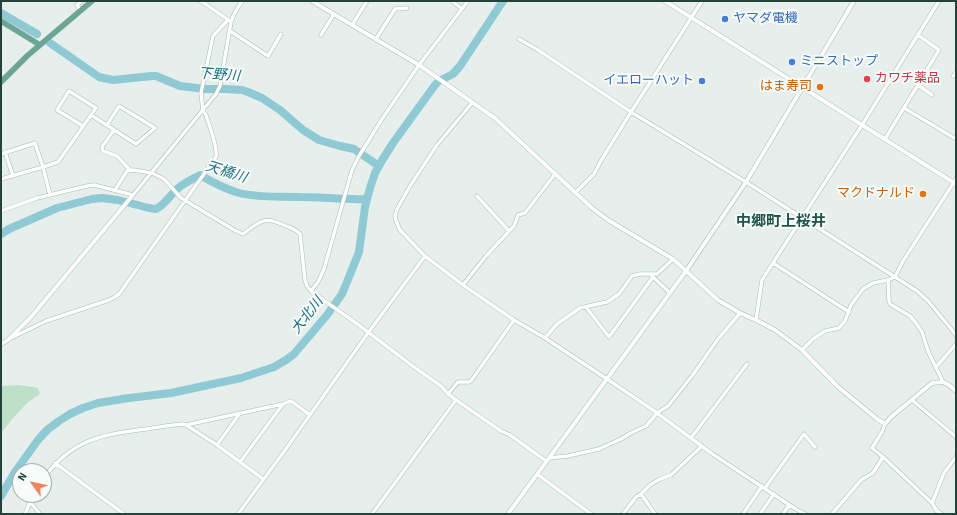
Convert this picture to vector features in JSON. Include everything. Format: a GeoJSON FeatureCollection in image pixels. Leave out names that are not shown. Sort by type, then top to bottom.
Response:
{"type":"FeatureCollection","features":[{"type":"Feature","properties":{"kind":"main road"},"geometry":{"type":"LineString","coordinates":[[1,82],[40,45],[92,1]]}},
{"type":"Feature","properties":{"kind":"main road"},"geometry":{"type":"LineString","coordinates":[[1,21],[40,45]]}},
{"type":"Feature","properties":{"kind":"street"},"geometry":{"type":"LineString","coordinates":[[81,10],[77,5],[82,1]]}},
{"type":"Feature","properties":{"kind":"street"},"geometry":{"type":"LineString","coordinates":[[201,1],[230,21]]}},
{"type":"Feature","properties":{"kind":"street"},"geometry":{"type":"LineString","coordinates":[[1,344],[46,322],[115,297],[119,294],[216,157],[206,115],[203,111],[201,93],[202,86],[213,36],[230,21],[242,1]]}},
{"type":"Feature","properties":{"kind":"street"},"geometry":{"type":"LineString","coordinates":[[312,1],[421,66],[496,119],[592,208],[608,220],[673,260],[718,300],[740,313],[775,330],[802,350],[837,386],[885,424]]}},
{"type":"Feature","properties":{"kind":"street"},"geometry":{"type":"LineString","coordinates":[[352,25],[367,1]]}},
{"type":"Feature","properties":{"kind":"street"},"geometry":{"type":"LineString","coordinates":[[452,1],[462,9]]}},
{"type":"Feature","properties":{"kind":"street"},"geometry":{"type":"LineString","coordinates":[[312,292],[324,269],[352,170],[359,156],[382,119],[468,1]]}},
{"type":"Feature","properties":{"kind":"street"},"geometry":{"type":"LineString","coordinates":[[665,1],[955,182],[902,262],[895,277],[873,283],[863,288],[851,305],[845,321],[839,328],[825,331],[813,339],[802,350]]}},
{"type":"Feature","properties":{"kind":"street"},"geometry":{"type":"LineString","coordinates":[[575,193],[594,174],[602,158],[702,1]]}},
{"type":"Feature","properties":{"kind":"street"},"geometry":{"type":"LineString","coordinates":[[508,514],[686,271],[746,182],[854,1]]}},
{"type":"Feature","properties":{"kind":"street"},"geometry":{"type":"LineString","coordinates":[[756,320],[762,280],[940,1]]}},
{"type":"Feature","properties":{"kind":"street"},"geometry":{"type":"LineString","coordinates":[[376,38],[395,9],[407,8]]}},
{"type":"Feature","properties":{"kind":"street"},"geometry":{"type":"LineString","coordinates":[[321,35],[334,14]]}},
{"type":"Feature","properties":{"kind":"street"},"geometry":{"type":"LineString","coordinates":[[8,340],[31,317],[211,102],[218,89],[230,31],[230,21]]}},
{"type":"Feature","properties":{"kind":"street"},"geometry":{"type":"LineString","coordinates":[[230,31],[268,56],[281,34]]}},
{"type":"Feature","properties":{"kind":"street"},"geometry":{"type":"LineString","coordinates":[[885,139],[940,50],[918,35]]}},
{"type":"Feature","properties":{"kind":"street"},"geometry":{"type":"LineString","coordinates":[[519,39],[631,112],[802,217],[917,291],[929,302],[956,335]]}},
{"type":"Feature","properties":{"kind":"street"},"geometry":{"type":"LineString","coordinates":[[918,85],[932,94]]}},
{"type":"Feature","properties":{"kind":"street"},"geometry":{"type":"LineString","coordinates":[[1,180],[58,162],[96,108],[69,91],[58,110],[83,126]]}},
{"type":"Feature","properties":{"kind":"street"},"geometry":{"type":"LineString","coordinates":[[471,102],[437,145],[397,209],[395,216],[400,230],[425,256],[463,285],[514,320],[607,378],[702,446],[789,505],[805,514]]}},
{"type":"Feature","properties":{"kind":"street"},"geometry":{"type":"LineString","coordinates":[[90,115],[136,144],[155,128],[119,106],[107,125]]}},
{"type":"Feature","properties":{"kind":"street"},"geometry":{"type":"LineString","coordinates":[[904,108],[956,139]]}},
{"type":"Feature","properties":{"kind":"street"},"geometry":{"type":"LineString","coordinates":[[114,130],[102,147],[103,151],[117,156],[130,170]]}},
{"type":"Feature","properties":{"kind":"street"},"geometry":{"type":"LineString","coordinates":[[12,176],[3,153],[35,143],[50,195]]}},
{"type":"Feature","properties":{"kind":"street"},"geometry":{"type":"LineString","coordinates":[[115,190],[127,171],[133,170],[152,173],[164,179],[185,201],[236,232],[243,234],[255,225],[267,220],[275,221],[298,232],[300,234],[305,280],[307,286],[312,292],[441,386],[456,400],[501,431],[510,435],[548,460],[599,449],[646,426],[657,413],[668,406],[692,376],[718,339],[740,313]]}},
{"type":"Feature","properties":{"kind":"street"},"geometry":{"type":"LineString","coordinates":[[463,285],[486,256],[514,226],[518,215],[525,213],[555,174]]}},
{"type":"Feature","properties":{"kind":"street"},"geometry":{"type":"LineString","coordinates":[[1,211],[38,198],[86,186],[94,185],[133,194]]}},
{"type":"Feature","properties":{"kind":"street"},"geometry":{"type":"LineString","coordinates":[[477,196],[509,231]]}},
{"type":"Feature","properties":{"kind":"street"},"geometry":{"type":"LineString","coordinates":[[238,514],[425,256]]}},
{"type":"Feature","properties":{"kind":"street"},"geometry":{"type":"LineString","coordinates":[[545,338],[557,324],[580,308],[607,302],[619,294],[632,276],[640,274],[657,274],[673,260]]}},
{"type":"Feature","properties":{"kind":"street"},"geometry":{"type":"LineString","coordinates":[[773,263],[848,312]]}},
{"type":"Feature","properties":{"kind":"street"},"geometry":{"type":"LineString","coordinates":[[651,275],[670,293]]}},
{"type":"Feature","properties":{"kind":"street"},"geometry":{"type":"LineString","coordinates":[[586,307],[608,337],[651,275]]}},
{"type":"Feature","properties":{"kind":"street"},"geometry":{"type":"LineString","coordinates":[[888,280],[890,304],[910,316],[916,323],[922,332],[928,351],[943,382]]}},
{"type":"Feature","properties":{"kind":"street"},"geometry":{"type":"LineString","coordinates":[[448,394],[458,382],[471,381],[514,320]]}},
{"type":"Feature","properties":{"kind":"street"},"geometry":{"type":"LineString","coordinates":[[936,367],[956,344]]}},
{"type":"Feature","properties":{"kind":"street"},"geometry":{"type":"LineString","coordinates":[[691,438],[747,364]]}},
{"type":"Feature","properties":{"kind":"street"},"geometry":{"type":"LineString","coordinates":[[942,514],[937,511],[932,503],[872,448],[885,424],[891,417],[932,383],[943,382],[956,391]]}},
{"type":"Feature","properties":{"kind":"street"},"geometry":{"type":"LineString","coordinates":[[372,514],[456,400]]}},
{"type":"Feature","properties":{"kind":"street"},"geometry":{"type":"LineString","coordinates":[[912,400],[956,437]]}},
{"type":"Feature","properties":{"kind":"street"},"geometry":{"type":"LineString","coordinates":[[52,467],[64,455],[77,446],[106,435],[177,424],[186,425],[291,401],[310,415]]}},
{"type":"Feature","properties":{"kind":"street"},"geometry":{"type":"LineString","coordinates":[[240,462],[283,404]]}},
{"type":"Feature","properties":{"kind":"street"},"geometry":{"type":"LineString","coordinates":[[217,445],[240,413]]}},
{"type":"Feature","properties":{"kind":"street"},"geometry":{"type":"LineString","coordinates":[[186,425],[217,445],[263,480]]}},
{"type":"Feature","properties":{"kind":"street"},"geometry":{"type":"LineString","coordinates":[[743,514],[804,434],[816,447]]}},
{"type":"Feature","properties":{"kind":"street"},"geometry":{"type":"LineString","coordinates":[[623,514],[636,497],[650,485],[671,475],[702,446]]}},
{"type":"Feature","properties":{"kind":"street"},"geometry":{"type":"LineString","coordinates":[[832,514],[861,480],[873,473],[883,457]]}},
{"type":"Feature","properties":{"kind":"street"},"geometry":{"type":"LineString","coordinates":[[932,503],[944,473],[956,457]]}},
{"type":"Feature","properties":{"kind":"street"},"geometry":{"type":"LineString","coordinates":[[55,463],[124,514]]}},
{"type":"Feature","properties":{"kind":"street"},"geometry":{"type":"LineString","coordinates":[[537,474],[591,514]]}},
{"type":"Feature","properties":{"kind":"street"},"geometry":{"type":"LineString","coordinates":[[641,494],[655,514]]}},
{"type":"Feature","properties":{"kind":"street"},"geometry":{"type":"LineString","coordinates":[[760,514],[774,494]]}},
{"type":"Feature","properties":{"kind":"street"},"geometry":{"type":"LineString","coordinates":[[25,514],[30,503]]}},
{"type":"Feature","properties":{"kind":"street"},"geometry":{"type":"LineString","coordinates":[[31,503],[40,514]]}},
{"type":"Feature","properties":{"kind":"street"},"geometry":{"type":"LineString","coordinates":[[783,514],[789,505]]}},
{"type":"Feature","properties":{"kind":"green space"},"geometry":{"type":"Polygon","coordinates":[[[19,385],[38,388],[40,394],[27,403],[1,433],[1,386],[19,385]]]}},
{"type":"Feature","properties":{"kind":"waterway","name":"大北川"},"geometry":{"type":"LineString","coordinates":[[1,496],[15,472],[38,440],[47,430],[70,414],[98,403],[171,393],[241,378],[274,367],[294,354],[327,315],[342,294],[359,252],[365,207],[375,173],[381,162],[435,85],[439,81],[453,74],[460,66],[503,1]]}},
{"type":"Feature","properties":{"kind":"waterway","name":"下野川"},"geometry":{"type":"LineString","coordinates":[[1,13],[37,34]]}},
{"type":"Feature","properties":{"kind":"waterway","name":"下野川"},"geometry":{"type":"LineString","coordinates":[[50,43],[99,77],[113,80],[156,76],[180,86],[205,89],[242,90],[248,92],[262,98],[280,110],[303,130],[319,140],[354,149],[379,166]]}},
{"type":"Feature","properties":{"kind":"waterway","name":"天橋川"},"geometry":{"type":"LineString","coordinates":[[1,234],[57,208],[92,199],[102,198],[118,200],[156,209],[164,203],[180,186],[200,175],[214,183],[246,195],[367,199]]}},
{"type":"Feature","properties":{"kind":"place","name":"ヤマダ電機"},"geometry":{"type":"Point","coordinates":[725,19]}},
{"type":"Feature","properties":{"kind":"place","name":"ミニストップ"},"geometry":{"type":"Point","coordinates":[792,62]}},
{"type":"Feature","properties":{"kind":"place","name":"カワチ薬品"},"geometry":{"type":"Point","coordinates":[867,79]}},
{"type":"Feature","properties":{"kind":"place","name":"イエローハット"},"geometry":{"type":"Point","coordinates":[702,81]}},
{"type":"Feature","properties":{"kind":"place","name":"はま寿司"},"geometry":{"type":"Point","coordinates":[820,87]}},
{"type":"Feature","properties":{"kind":"place","name":"マクドナルド"},"geometry":{"type":"Point","coordinates":[923,194]}},
{"type":"Feature","properties":{"kind":"district","name":"中郷町上桜井"},"geometry":{"type":"Point","coordinates":[781,223]}}]}
